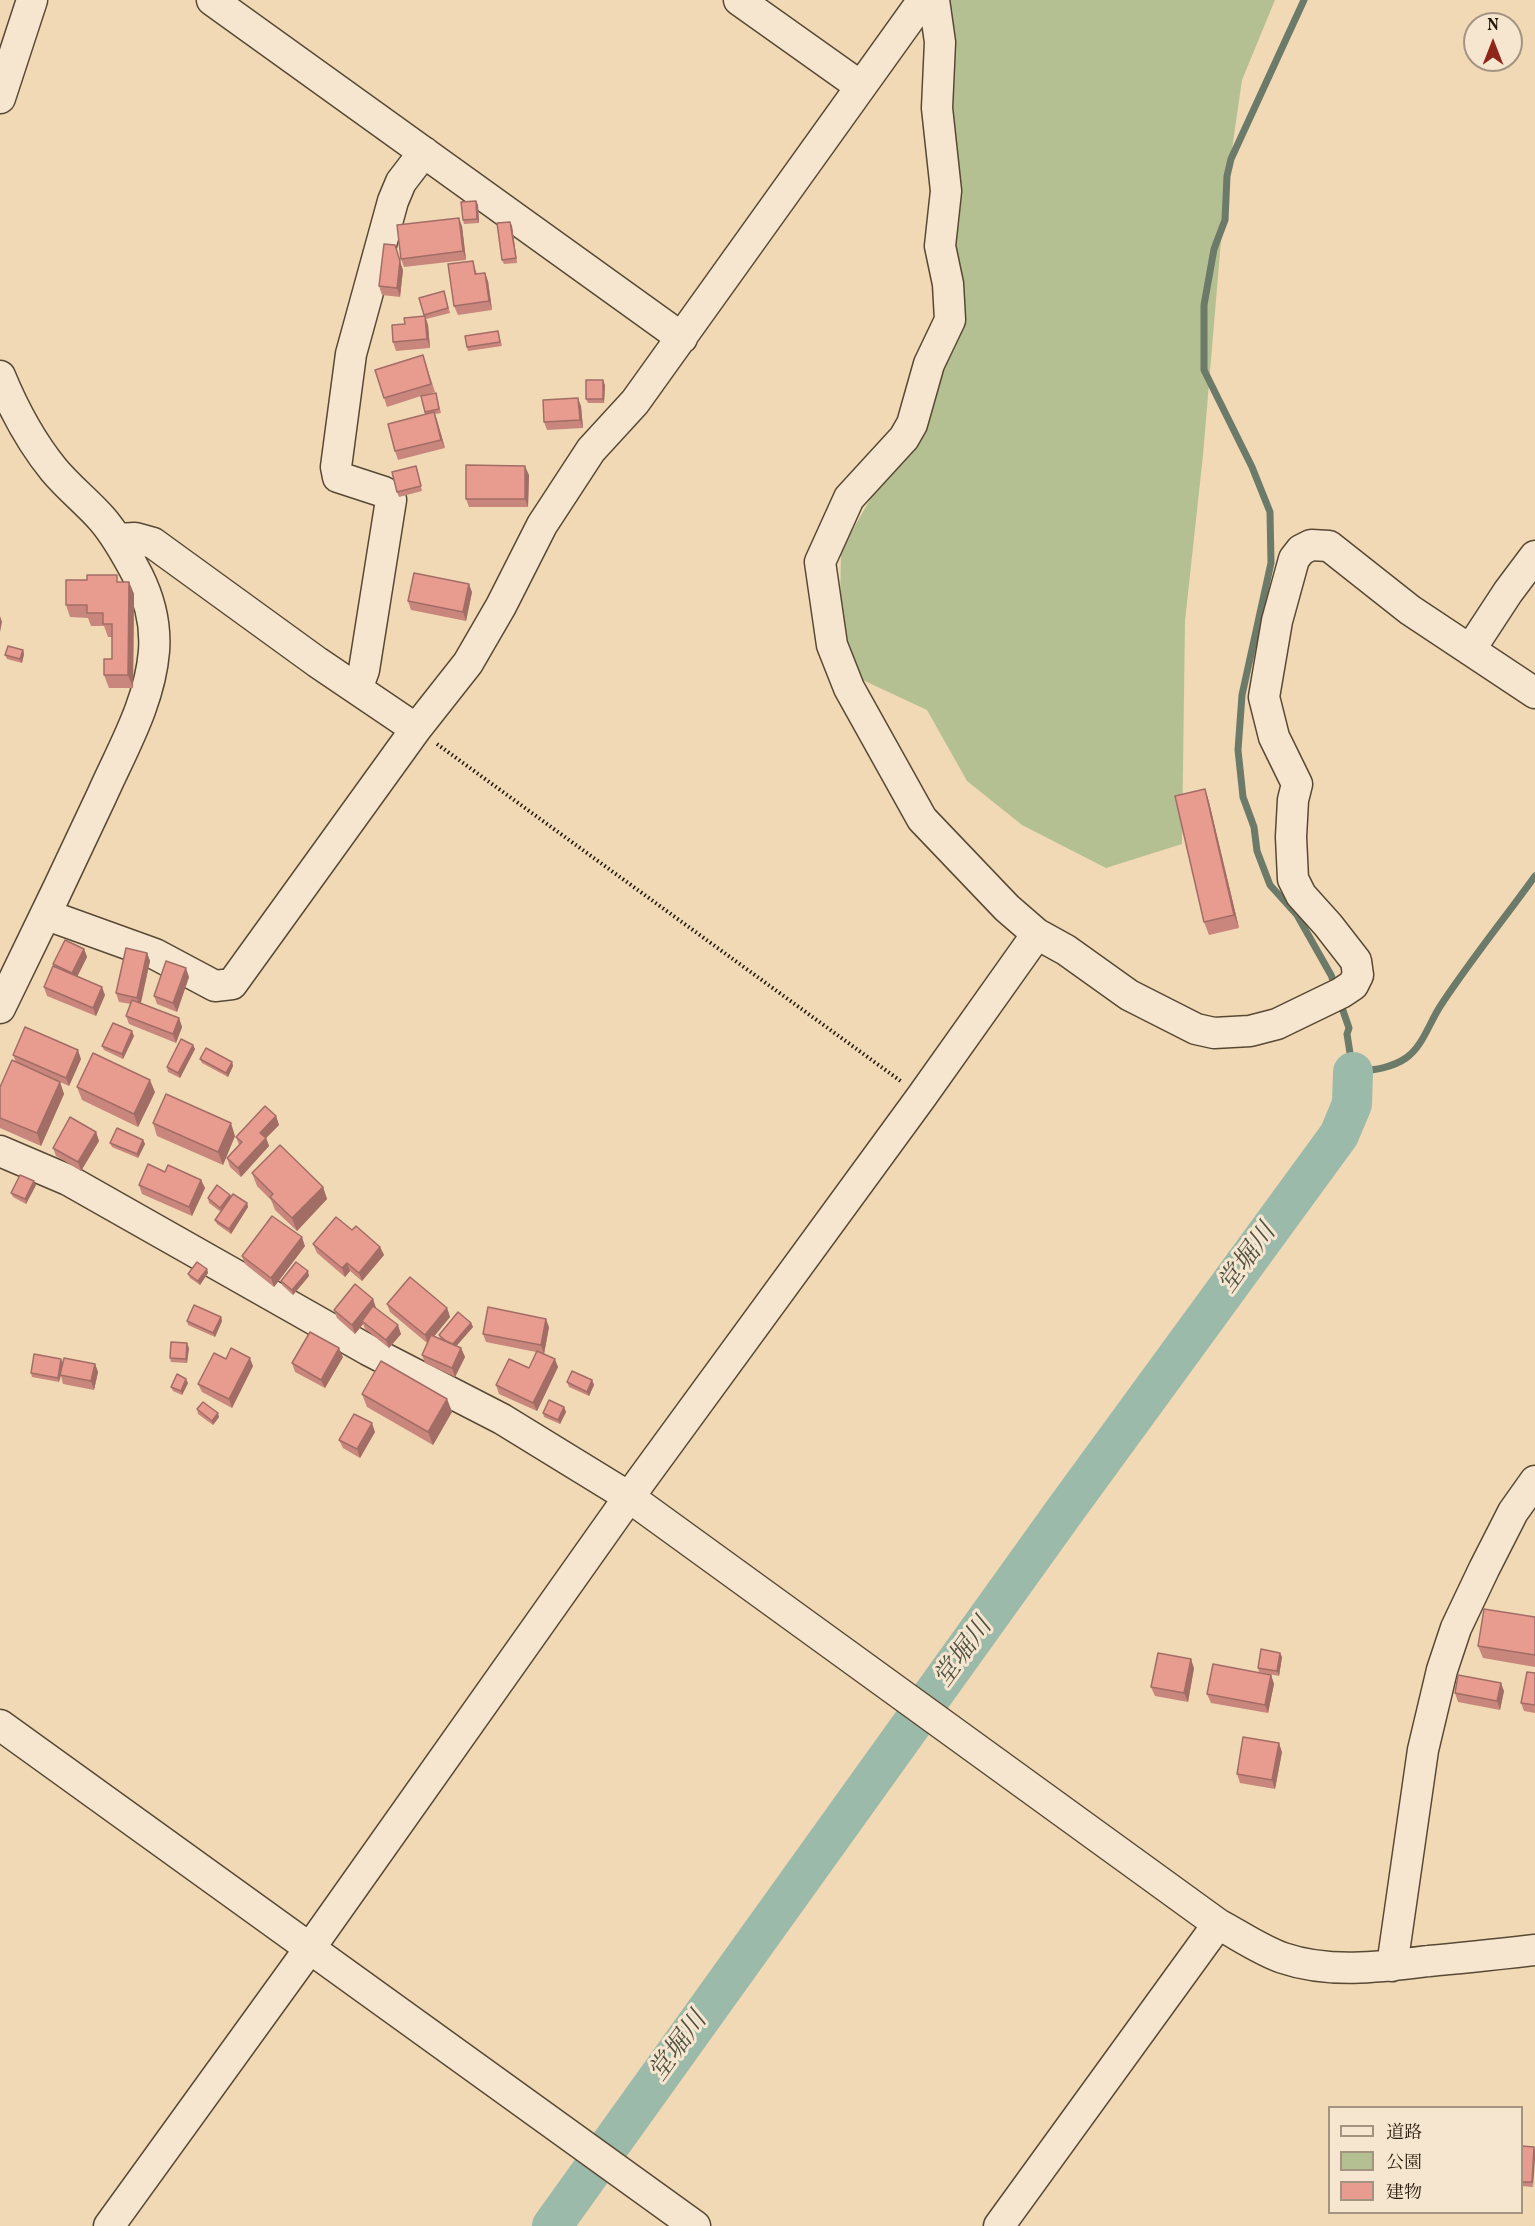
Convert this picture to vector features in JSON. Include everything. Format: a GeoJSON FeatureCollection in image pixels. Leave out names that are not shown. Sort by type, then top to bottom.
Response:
{"type":"FeatureCollection","features":[{"type":"Feature","properties":{"kind":"street"},"geometry":{"type":"LineString","coordinates":[[0,98],[32,0]]}},
{"type":"Feature","properties":{"kind":"street"},"geometry":{"type":"LineString","coordinates":[[212,0],[682,338]]}},
{"type":"Feature","properties":{"kind":"street"},"geometry":{"type":"LineString","coordinates":[[739,0],[860,86]]}},
{"type":"Feature","properties":{"kind":"street"},"geometry":{"type":"LineString","coordinates":[[47,915],[155,954],[214,986],[232,984],[416,729],[468,663],[501,606],[542,525],[591,450],[635,402],[922,0]]}},
{"type":"Feature","properties":{"kind":"street"},"geometry":{"type":"LineString","coordinates":[[934,0],[940,42],[937,108],[946,191],[940,246],[948,284],[950,320],[929,364],[912,424],[904,438],[849,498],[820,562],[832,645],[849,688],[908,798],[937,837],[1006,908],[1037,934],[1066,950],[1129,995],[1196,1029],[1214,1033],[1250,1031],[1278,1024],[1341,993],[1353,985],[1358,975],[1356,961],[1329,925],[1301,895],[1293,879],[1291,828],[1293,800],[1297,784],[1274,737],[1264,697],[1278,621],[1294,559],[1301,550],[1311,545],[1329,546],[1410,610],[1535,693]]}},
{"type":"Feature","properties":{"kind":"street"},"geometry":{"type":"LineString","coordinates":[[357,689],[364,670],[391,500],[384,492],[338,477],[336,467],[345,391],[351,354],[393,201],[401,182],[424,152]]}},
{"type":"Feature","properties":{"kind":"street"},"geometry":{"type":"LineString","coordinates":[[0,376],[16,413],[36,446],[55,471],[102,519],[117,538],[138,577],[153,615],[154,653],[140,713],[47,915],[0,1008]]}},
{"type":"Feature","properties":{"kind":"street"},"geometry":{"type":"LineString","coordinates":[[117,538],[135,538],[153,543],[316,662],[416,729]]}},
{"type":"Feature","properties":{"kind":"street"},"geometry":{"type":"LineString","coordinates":[[1470,650],[1535,556]]}},
{"type":"Feature","properties":{"kind":"street"},"geometry":{"type":"LineString","coordinates":[[109,2226],[310,1948],[628,1497],[922,1096],[1037,934]]}},
{"type":"Feature","properties":{"kind":"street"},"geometry":{"type":"LineString","coordinates":[[0,1151],[68,1180],[368,1350],[502,1419],[628,1497],[1218,1924],[1282,1958],[1315,1966],[1344,1968],[1392,1966],[1535,1950]]}},
{"type":"Feature","properties":{"kind":"street"},"geometry":{"type":"LineString","coordinates":[[1392,1966],[1424,1750],[1442,1670],[1456,1628],[1484,1569],[1513,1512],[1535,1481]]}},
{"type":"Feature","properties":{"kind":"street"},"geometry":{"type":"LineString","coordinates":[[0,1725],[695,2226]]}},
{"type":"Feature","properties":{"kind":"street"},"geometry":{"type":"LineString","coordinates":[[999,2226],[1218,1924]]}},
{"type":"Feature","properties":{"kind":"path"},"geometry":{"type":"LineString","coordinates":[[416,729],[922,1096]]}},
{"type":"Feature","properties":{"kind":"green space"},"geometry":{"type":"Polygon","coordinates":[[[943,0],[1275,0],[1242,80],[1224,205],[1203,455],[1185,621],[1182,844],[1106,868],[1022,825],[967,781],[927,710],[839,669],[841,550],[932,392],[943,0]]]}},
{"type":"Feature","properties":{"kind":"building"},"geometry":{"type":"Polygon","coordinates":[[[476,201],[477,219],[463,220],[461,202],[476,201]]]}},
{"type":"Feature","properties":{"kind":"building"},"geometry":{"type":"Polygon","coordinates":[[[459,218],[463,251],[401,259],[397,225],[459,218]]]}},
{"type":"Feature","properties":{"kind":"building"},"geometry":{"type":"Polygon","coordinates":[[[510,222],[516,258],[502,260],[497,223],[510,222]]]}},
{"type":"Feature","properties":{"kind":"building"},"geometry":{"type":"Polygon","coordinates":[[[384,244],[395,245],[400,261],[397,288],[379,286],[384,244]]]}},
{"type":"Feature","properties":{"kind":"building"},"geometry":{"type":"Polygon","coordinates":[[[473,261],[475,274],[485,273],[489,301],[454,306],[448,264],[473,261]]]}},
{"type":"Feature","properties":{"kind":"building"},"geometry":{"type":"Polygon","coordinates":[[[444,291],[448,308],[424,315],[419,298],[444,291]]]}},
{"type":"Feature","properties":{"kind":"building"},"geometry":{"type":"Polygon","coordinates":[[[425,316],[427,339],[393,342],[392,325],[405,324],[404,318],[425,316]]]}},
{"type":"Feature","properties":{"kind":"building"},"geometry":{"type":"Polygon","coordinates":[[[498,331],[500,342],[467,347],[465,336],[498,331]]]}},
{"type":"Feature","properties":{"kind":"building"},"geometry":{"type":"Polygon","coordinates":[[[423,355],[431,384],[384,398],[375,370],[423,355]]]}},
{"type":"Feature","properties":{"kind":"building"},"geometry":{"type":"Polygon","coordinates":[[[586,380],[603,380],[603,399],[586,399],[586,380]]]}},
{"type":"Feature","properties":{"kind":"building"},"geometry":{"type":"Polygon","coordinates":[[[436,393],[439,409],[425,412],[421,396],[436,393]]]}},
{"type":"Feature","properties":{"kind":"building"},"geometry":{"type":"Polygon","coordinates":[[[578,398],[580,420],[544,422],[543,400],[578,398]]]}},
{"type":"Feature","properties":{"kind":"building"},"geometry":{"type":"Polygon","coordinates":[[[434,412],[441,440],[395,451],[388,424],[434,412]]]}},
{"type":"Feature","properties":{"kind":"building"},"geometry":{"type":"Polygon","coordinates":[[[466,465],[525,466],[525,499],[466,499],[466,465]]]}},
{"type":"Feature","properties":{"kind":"building"},"geometry":{"type":"Polygon","coordinates":[[[416,466],[421,486],[397,492],[392,472],[416,466]]]}},
{"type":"Feature","properties":{"kind":"building"},"geometry":{"type":"Polygon","coordinates":[[[414,573],[469,584],[463,612],[408,601],[414,573]]]}},
{"type":"Feature","properties":{"kind":"building"},"geometry":{"type":"Polygon","coordinates":[[[87,575],[117,575],[117,582],[129,582],[128,675],[104,675],[104,659],[112,659],[112,624],[103,624],[103,613],[87,613],[87,605],[66,605],[66,580],[87,580],[87,575]]]}},
{"type":"Feature","properties":{"kind":"building"},"geometry":{"type":"Polygon","coordinates":[[[8,646],[23,650],[20,659],[5,655],[8,646]]]}},
{"type":"Feature","properties":{"kind":"building"},"geometry":{"type":"Polygon","coordinates":[[[1205,789],[1234,915],[1204,922],[1175,796],[1205,789]]]}},
{"type":"Feature","properties":{"kind":"building"},"geometry":{"type":"Polygon","coordinates":[[[65,940],[84,949],[72,973],[53,964],[65,940]]]}},
{"type":"Feature","properties":{"kind":"building"},"geometry":{"type":"Polygon","coordinates":[[[126,948],[147,953],[137,998],[116,993],[126,948]]]}},
{"type":"Feature","properties":{"kind":"building"},"geometry":{"type":"Polygon","coordinates":[[[166,961],[186,968],[173,1003],[154,996],[166,961]]]}},
{"type":"Feature","properties":{"kind":"building"},"geometry":{"type":"Polygon","coordinates":[[[53,966],[102,987],[93,1008],[44,987],[53,966]]]}},
{"type":"Feature","properties":{"kind":"building"},"geometry":{"type":"Polygon","coordinates":[[[132,1000],[179,1018],[173,1034],[126,1016],[132,1000]]]}},
{"type":"Feature","properties":{"kind":"building"},"geometry":{"type":"Polygon","coordinates":[[[113,1023],[132,1031],[122,1054],[102,1046],[113,1023]]]}},
{"type":"Feature","properties":{"kind":"building"},"geometry":{"type":"Polygon","coordinates":[[[25,1027],[78,1050],[66,1078],[13,1055],[25,1027]]]}},
{"type":"Feature","properties":{"kind":"building"},"geometry":{"type":"Polygon","coordinates":[[[181,1039],[193,1045],[178,1073],[167,1067],[181,1039]]]}},
{"type":"Feature","properties":{"kind":"building"},"geometry":{"type":"Polygon","coordinates":[[[206,1048],[232,1062],[226,1073],[200,1059],[206,1048]]]}},
{"type":"Feature","properties":{"kind":"building"},"geometry":{"type":"Polygon","coordinates":[[[93,1053],[150,1080],[134,1114],[77,1087],[93,1053]]]}},
{"type":"Feature","properties":{"kind":"building"},"geometry":{"type":"Polygon","coordinates":[[[12,1060],[60,1082],[37,1133],[0,1118],[0,1087],[12,1060]]]}},
{"type":"Feature","properties":{"kind":"building"},"geometry":{"type":"Polygon","coordinates":[[[166,1094],[231,1123],[218,1152],[153,1123],[166,1094]]]}},
{"type":"Feature","properties":{"kind":"building"},"geometry":{"type":"Polygon","coordinates":[[[265,1106],[276,1116],[260,1133],[266,1138],[238,1168],[227,1158],[242,1142],[236,1137],[265,1106]]]}},
{"type":"Feature","properties":{"kind":"building"},"geometry":{"type":"Polygon","coordinates":[[[70,1117],[96,1132],[78,1162],[53,1148],[70,1117]]]}},
{"type":"Feature","properties":{"kind":"building"},"geometry":{"type":"Polygon","coordinates":[[[117,1128],[143,1140],[137,1154],[110,1143],[117,1128]]]}},
{"type":"Feature","properties":{"kind":"building"},"geometry":{"type":"Polygon","coordinates":[[[280,1145],[323,1187],[292,1218],[270,1197],[273,1194],[252,1173],[280,1145]]]}},
{"type":"Feature","properties":{"kind":"building"},"geometry":{"type":"Polygon","coordinates":[[[148,1164],[165,1172],[168,1165],[201,1180],[189,1207],[139,1185],[148,1164]]]}},
{"type":"Feature","properties":{"kind":"building"},"geometry":{"type":"Polygon","coordinates":[[[20,1175],[34,1181],[25,1199],[11,1193],[20,1175]]]}},
{"type":"Feature","properties":{"kind":"building"},"geometry":{"type":"Polygon","coordinates":[[[217,1185],[230,1195],[220,1208],[208,1198],[217,1185]]]}},
{"type":"Feature","properties":{"kind":"building"},"geometry":{"type":"Polygon","coordinates":[[[233,1194],[247,1203],[229,1229],[215,1220],[233,1194]]]}},
{"type":"Feature","properties":{"kind":"building"},"geometry":{"type":"Polygon","coordinates":[[[272,1216],[302,1237],[271,1278],[242,1256],[272,1216]]]}},
{"type":"Feature","properties":{"kind":"building"},"geometry":{"type":"Polygon","coordinates":[[[336,1217],[352,1230],[356,1226],[380,1247],[359,1273],[347,1263],[342,1268],[313,1244],[336,1217]]]}},
{"type":"Feature","properties":{"kind":"building"},"geometry":{"type":"Polygon","coordinates":[[[197,1262],[207,1269],[198,1281],[188,1274],[197,1262]]]}},
{"type":"Feature","properties":{"kind":"building"},"geometry":{"type":"Polygon","coordinates":[[[296,1262],[308,1271],[292,1290],[281,1281],[296,1262]]]}},
{"type":"Feature","properties":{"kind":"building"},"geometry":{"type":"Polygon","coordinates":[[[410,1277],[447,1308],[425,1335],[387,1304],[410,1277]]]}},
{"type":"Feature","properties":{"kind":"building"},"geometry":{"type":"Polygon","coordinates":[[[355,1284],[373,1299],[352,1325],[334,1310],[355,1284]]]}},
{"type":"Feature","properties":{"kind":"building"},"geometry":{"type":"Polygon","coordinates":[[[194,1305],[221,1317],[213,1333],[187,1321],[194,1305]]]}},
{"type":"Feature","properties":{"kind":"building"},"geometry":{"type":"Polygon","coordinates":[[[373,1306],[398,1325],[386,1340],[362,1321],[373,1306]]]}},
{"type":"Feature","properties":{"kind":"building"},"geometry":{"type":"Polygon","coordinates":[[[488,1307],[546,1319],[541,1345],[483,1334],[488,1307]]]}},
{"type":"Feature","properties":{"kind":"building"},"geometry":{"type":"Polygon","coordinates":[[[458,1312],[471,1323],[453,1344],[439,1335],[458,1312]]]}},
{"type":"Feature","properties":{"kind":"building"},"geometry":{"type":"Polygon","coordinates":[[[310,1332],[339,1348],[321,1380],[292,1363],[310,1332]]]}},
{"type":"Feature","properties":{"kind":"building"},"geometry":{"type":"Polygon","coordinates":[[[431,1335],[461,1348],[452,1368],[422,1355],[431,1335]]]}},
{"type":"Feature","properties":{"kind":"building"},"geometry":{"type":"Polygon","coordinates":[[[171,1342],[187,1343],[186,1359],[170,1358],[171,1342]]]}},
{"type":"Feature","properties":{"kind":"building"},"geometry":{"type":"Polygon","coordinates":[[[231,1348],[250,1358],[229,1399],[198,1384],[214,1353],[226,1359],[231,1348]]]}},
{"type":"Feature","properties":{"kind":"building"},"geometry":{"type":"Polygon","coordinates":[[[537,1351],[555,1359],[533,1403],[496,1385],[509,1359],[529,1368],[537,1351]]]}},
{"type":"Feature","properties":{"kind":"building"},"geometry":{"type":"Polygon","coordinates":[[[34,1354],[61,1359],[58,1378],[31,1373],[34,1354]]]}},
{"type":"Feature","properties":{"kind":"building"},"geometry":{"type":"Polygon","coordinates":[[[64,1358],[95,1364],[91,1381],[60,1375],[64,1358]]]}},
{"type":"Feature","properties":{"kind":"building"},"geometry":{"type":"Polygon","coordinates":[[[381,1361],[447,1399],[428,1432],[362,1394],[381,1361]]]}},
{"type":"Feature","properties":{"kind":"building"},"geometry":{"type":"Polygon","coordinates":[[[572,1371],[592,1380],[587,1392],[567,1382],[572,1371]]]}},
{"type":"Feature","properties":{"kind":"building"},"geometry":{"type":"Polygon","coordinates":[[[177,1374],[186,1379],[181,1391],[171,1387],[177,1374]]]}},
{"type":"Feature","properties":{"kind":"building"},"geometry":{"type":"Polygon","coordinates":[[[549,1400],[564,1407],[558,1420],[543,1413],[549,1400]]]}},
{"type":"Feature","properties":{"kind":"building"},"geometry":{"type":"Polygon","coordinates":[[[203,1402],[218,1413],[212,1421],[197,1409],[203,1402]]]}},
{"type":"Feature","properties":{"kind":"building"},"geometry":{"type":"Polygon","coordinates":[[[354,1414],[372,1423],[357,1449],[339,1440],[354,1414]]]}},
{"type":"Feature","properties":{"kind":"building"},"geometry":{"type":"Polygon","coordinates":[[[1484,1609],[1535,1617],[1535,1655],[1478,1646],[1484,1609]]]}},
{"type":"Feature","properties":{"kind":"building"},"geometry":{"type":"Polygon","coordinates":[[[1261,1649],[1280,1653],[1277,1671],[1258,1668],[1261,1649]]]}},
{"type":"Feature","properties":{"kind":"building"},"geometry":{"type":"Polygon","coordinates":[[[1158,1653],[1191,1659],[1184,1693],[1151,1687],[1158,1653]]]}},
{"type":"Feature","properties":{"kind":"building"},"geometry":{"type":"Polygon","coordinates":[[[1213,1664],[1271,1675],[1265,1705],[1207,1694],[1213,1664]]]}},
{"type":"Feature","properties":{"kind":"building"},"geometry":{"type":"Polygon","coordinates":[[[1527,1672],[1535,1673],[1535,1705],[1521,1703],[1527,1672]]]}},
{"type":"Feature","properties":{"kind":"building"},"geometry":{"type":"Polygon","coordinates":[[[1458,1675],[1501,1683],[1497,1701],[1455,1693],[1458,1675]]]}},
{"type":"Feature","properties":{"kind":"building"},"geometry":{"type":"Polygon","coordinates":[[[1243,1737],[1279,1743],[1272,1780],[1237,1774],[1243,1737]]]}},
{"type":"Feature","properties":{"kind":"building"},"geometry":{"type":"Polygon","coordinates":[[[1523,2146],[1534,2147],[1532,2182],[1523,2182],[1523,2146]]]}},
{"type":"Feature","properties":{"kind":"waterway"},"geometry":{"type":"LineString","coordinates":[[1304,0],[1231,159],[1227,176],[1225,220],[1214,249],[1204,305],[1204,370],[1252,467],[1270,512],[1271,563],[1242,695],[1238,750],[1243,797],[1254,827],[1257,851],[1270,885],[1297,915],[1336,988]]}},
{"type":"Feature","properties":{"kind":"waterway"},"geometry":{"type":"LineString","coordinates":[[1340,1002],[1349,1028],[1347,1034],[1353,1072],[1373,1070],[1400,1062],[1417,1047],[1452,989],[1535,876]]}},
{"type":"Feature","properties":{"kind":"waterway","name":"堂堀川"},"geometry":{"type":"LineString","coordinates":[[552,2226],[1066,1509],[1339,1135],[1352,1104],[1353,1072]]}}]}
